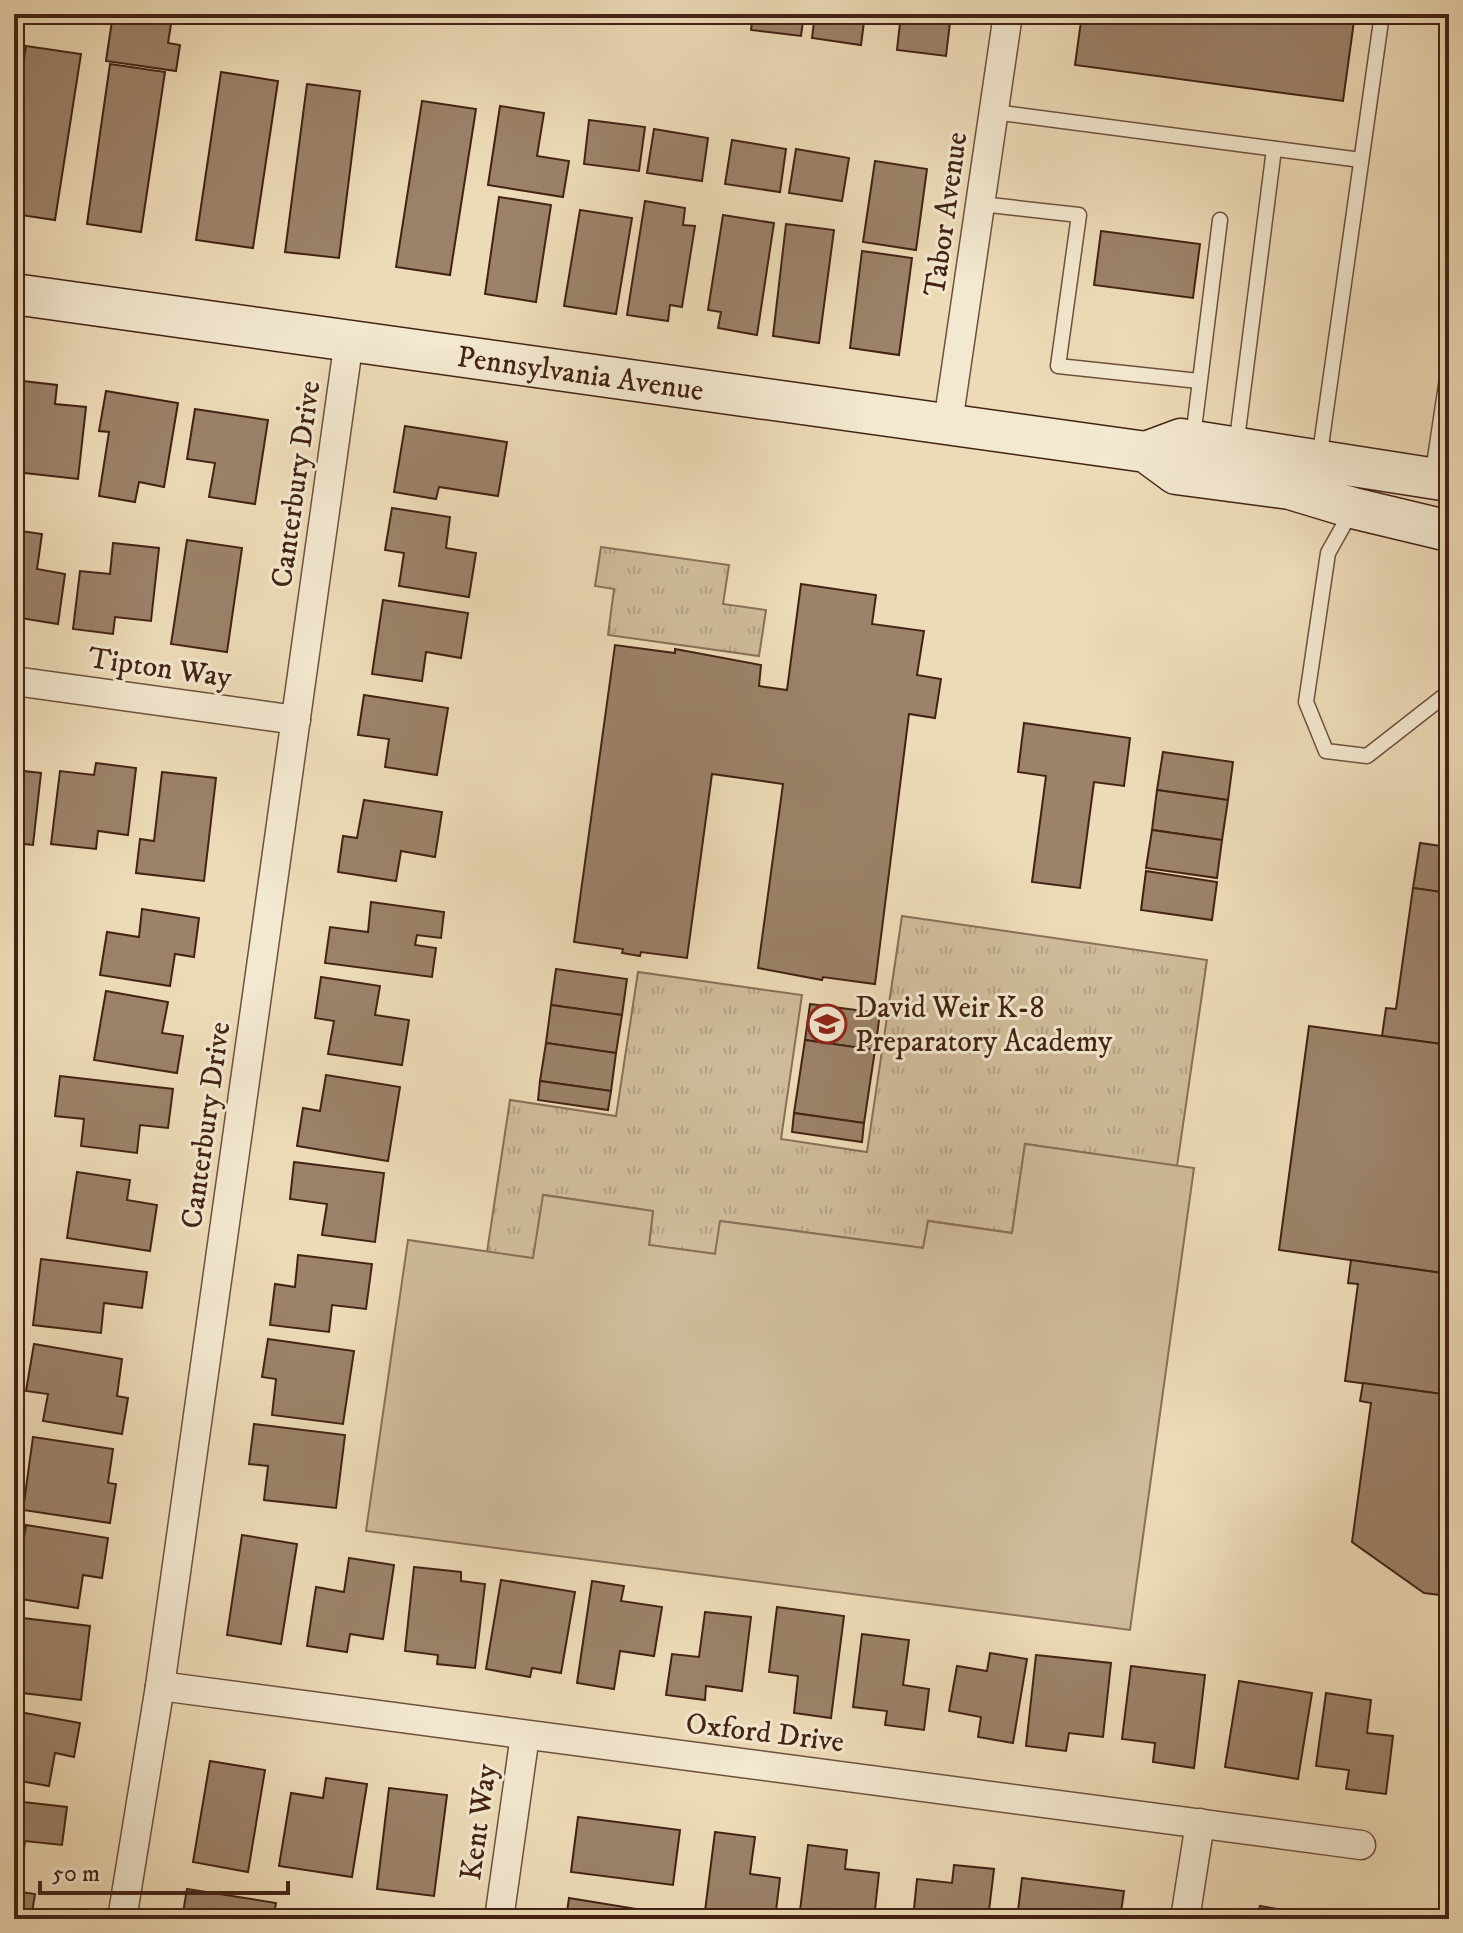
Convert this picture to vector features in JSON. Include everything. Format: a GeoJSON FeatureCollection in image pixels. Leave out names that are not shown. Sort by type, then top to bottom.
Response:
{"type":"FeatureCollection","features":[{"type":"Feature","properties":{"kind":"street","name":"Tabor Avenue"},"geometry":{"type":"LineString","coordinates":[[948,423],[1008,14]]}},
{"type":"Feature","properties":{"kind":"street","name":"Pennsylvania Avenue"},"geometry":{"type":"LineString","coordinates":[[14,294],[1146,452],[1176,474],[1290,489],[1449,531]]}},
{"type":"Feature","properties":{"kind":"street","name":"Canterbury Drive"},"geometry":{"type":"LineString","coordinates":[[122,1919],[160,1686],[349,340]]}},
{"type":"Feature","properties":{"kind":"street","name":"Pennsylvania Avenue"},"geometry":{"type":"LineString","coordinates":[[1146,452],[1181,439],[1440,479]]}},
{"type":"Feature","properties":{"kind":"street","name":"Tipton Way"},"geometry":{"type":"LineString","coordinates":[[14,681],[296,720]]}},
{"type":"Feature","properties":{"kind":"street","name":"Oxford Drive"},"geometry":{"type":"LineString","coordinates":[[160,1686],[1361,1845]]}},
{"type":"Feature","properties":{"kind":"street","name":"Kent Way"},"geometry":{"type":"LineString","coordinates":[[499,1919],[525,1735]]}},
{"type":"Feature","properties":{"kind":"street"},"geometry":{"type":"LineString","coordinates":[[1185,1919],[1200,1823]]}},
{"type":"Feature","properties":{"kind":"lane"},"geometry":{"type":"LineString","coordinates":[[1319,460],[1382,14]]}},
{"type":"Feature","properties":{"kind":"lane"},"geometry":{"type":"LineString","coordinates":[[994,112],[1361,160]]}},
{"type":"Feature","properties":{"kind":"lane"},"geometry":{"type":"LineString","coordinates":[[1236,447],[1274,149]]}},
{"type":"Feature","properties":{"kind":"lane"},"geometry":{"type":"LineString","coordinates":[[981,204],[1079,215],[1058,366],[1199,381]]}},
{"type":"Feature","properties":{"kind":"lane"},"geometry":{"type":"LineString","coordinates":[[1193,441],[1220,220]]}},
{"type":"Feature","properties":{"kind":"lane"},"geometry":{"type":"LineString","coordinates":[[1440,479],[1449,365]]}},
{"type":"Feature","properties":{"kind":"lane"},"geometry":{"type":"LineString","coordinates":[[1353,508],[1328,553],[1306,702],[1326,751],[1367,756],[1449,692]]}},
{"type":"Feature","properties":{"kind":"green space"},"geometry":{"type":"Polygon","coordinates":[[[601,547],[729,565],[723,604],[766,610],[759,656],[608,635],[614,589],[595,586],[601,547]]]}},
{"type":"Feature","properties":{"kind":"green space"},"geometry":{"type":"Polygon","coordinates":[[[902,916],[1207,960],[1177,1166],[1025,1144],[1012,1233],[928,1221],[924,1248],[721,1221],[716,1254],[649,1245],[653,1211],[544,1195],[534,1259],[487,1252],[510,1100],[616,1116],[638,972],[802,995],[781,1139],[867,1152],[902,916]]]}},
{"type":"Feature","properties":{"kind":"green space"},"geometry":{"type":"Polygon","coordinates":[[[1025,1144],[1194,1168],[1130,1630],[366,1531],[408,1240],[533,1258],[543,1195],[653,1211],[649,1245],[715,1254],[720,1221],[923,1248],[928,1221],[1012,1233],[1025,1144]]]}},
{"type":"Feature","properties":{"kind":"building"},"geometry":{"type":"Polygon","coordinates":[[[113,14],[184,14],[183,20],[172,18],[168,43],[180,45],[176,71],[106,61],[113,14]]]}},
{"type":"Feature","properties":{"kind":"building"},"geometry":{"type":"Polygon","coordinates":[[[667,14],[716,14],[715,24],[666,18],[667,14]]]}},
{"type":"Feature","properties":{"kind":"building"},"geometry":{"type":"Polygon","coordinates":[[[753,14],[804,14],[801,36],[751,30],[753,14]]]}},
{"type":"Feature","properties":{"kind":"building"},"geometry":{"type":"Polygon","coordinates":[[[815,14],[865,14],[861,45],[812,38],[815,14]]]}},
{"type":"Feature","properties":{"kind":"building"},"geometry":{"type":"Polygon","coordinates":[[[901,14],[951,14],[946,56],[897,50],[901,14]]]}},
{"type":"Feature","properties":{"kind":"building"},"geometry":{"type":"Polygon","coordinates":[[[1082,14],[1355,14],[1343,101],[1075,65],[1082,14]]]}},
{"type":"Feature","properties":{"kind":"building"},"geometry":{"type":"Polygon","coordinates":[[[26,46],[81,54],[55,220],[14,214],[14,123],[26,46]]]}},
{"type":"Feature","properties":{"kind":"building"},"geometry":{"type":"Polygon","coordinates":[[[110,64],[165,72],[141,232],[87,224],[110,64]]]}},
{"type":"Feature","properties":{"kind":"building"},"geometry":{"type":"Polygon","coordinates":[[[221,72],[278,81],[253,248],[196,240],[221,72]]]}},
{"type":"Feature","properties":{"kind":"building"},"geometry":{"type":"Polygon","coordinates":[[[307,84],[360,91],[339,258],[285,252],[307,84]]]}},
{"type":"Feature","properties":{"kind":"building"},"geometry":{"type":"Polygon","coordinates":[[[422,101],[476,109],[450,275],[396,267],[422,101]]]}},
{"type":"Feature","properties":{"kind":"building"},"geometry":{"type":"Polygon","coordinates":[[[500,106],[544,113],[537,156],[569,161],[563,197],[488,185],[500,106]]]}},
{"type":"Feature","properties":{"kind":"building"},"geometry":{"type":"Polygon","coordinates":[[[589,120],[645,127],[639,171],[584,164],[589,120]]]}},
{"type":"Feature","properties":{"kind":"building"},"geometry":{"type":"Polygon","coordinates":[[[654,129],[708,138],[702,181],[647,173],[654,129]]]}},
{"type":"Feature","properties":{"kind":"building"},"geometry":{"type":"Polygon","coordinates":[[[732,140],[786,149],[780,192],[725,184],[732,140]]]}},
{"type":"Feature","properties":{"kind":"building"},"geometry":{"type":"Polygon","coordinates":[[[796,149],[849,158],[842,201],[789,193],[796,149]]]}},
{"type":"Feature","properties":{"kind":"building"},"geometry":{"type":"Polygon","coordinates":[[[875,161],[927,169],[916,250],[863,242],[875,161]]]}},
{"type":"Feature","properties":{"kind":"building"},"geometry":{"type":"Polygon","coordinates":[[[499,197],[551,205],[536,302],[485,294],[499,197]]]}},
{"type":"Feature","properties":{"kind":"building"},"geometry":{"type":"Polygon","coordinates":[[[645,201],[685,208],[683,225],[695,226],[682,307],[670,305],[668,321],[627,315],[645,201]]]}},
{"type":"Feature","properties":{"kind":"building"},"geometry":{"type":"Polygon","coordinates":[[[580,210],[632,218],[616,314],[564,306],[580,210]]]}},
{"type":"Feature","properties":{"kind":"building"},"geometry":{"type":"Polygon","coordinates":[[[723,215],[774,223],[757,335],[718,328],[721,312],[708,310],[723,215]]]}},
{"type":"Feature","properties":{"kind":"building"},"geometry":{"type":"Polygon","coordinates":[[[786,224],[834,230],[819,343],[773,336],[786,224]]]}},
{"type":"Feature","properties":{"kind":"building"},"geometry":{"type":"Polygon","coordinates":[[[1101,231],[1200,244],[1193,298],[1094,285],[1101,231]]]}},
{"type":"Feature","properties":{"kind":"building"},"geometry":{"type":"Polygon","coordinates":[[[862,251],[912,258],[899,355],[850,348],[862,251]]]}},
{"type":"Feature","properties":{"kind":"building"},"geometry":{"type":"Polygon","coordinates":[[[14,380],[57,385],[55,404],[86,407],[78,479],[16,472],[19,440],[14,439],[14,380]]]}},
{"type":"Feature","properties":{"kind":"building"},"geometry":{"type":"Polygon","coordinates":[[[106,391],[178,403],[164,487],[139,482],[135,502],[99,496],[109,432],[99,431],[106,391]]]}},
{"type":"Feature","properties":{"kind":"building"},"geometry":{"type":"Polygon","coordinates":[[[195,409],[268,420],[255,504],[209,497],[215,463],[187,459],[195,409]]]}},
{"type":"Feature","properties":{"kind":"building"},"geometry":{"type":"Polygon","coordinates":[[[405,426],[507,442],[498,496],[439,487],[436,499],[394,492],[405,426]]]}},
{"type":"Feature","properties":{"kind":"building"},"geometry":{"type":"Polygon","coordinates":[[[392,508],[450,517],[446,548],[476,553],[469,597],[399,586],[404,553],[385,550],[392,508]]]}},
{"type":"Feature","properties":{"kind":"building"},"geometry":{"type":"Polygon","coordinates":[[[14,530],[42,534],[37,569],[65,574],[58,624],[14,617],[14,530]]]}},
{"type":"Feature","properties":{"kind":"building"},"geometry":{"type":"Polygon","coordinates":[[[187,540],[242,548],[227,652],[171,644],[187,540]]]}},
{"type":"Feature","properties":{"kind":"building"},"geometry":{"type":"Polygon","coordinates":[[[113,543],[159,548],[151,621],[115,617],[113,634],[73,629],[80,571],[110,574],[113,543]]]}},
{"type":"Feature","properties":{"kind":"building"},"geometry":{"type":"Polygon","coordinates":[[[801,584],[876,595],[872,624],[924,631],[917,675],[941,679],[935,718],[909,714],[875,984],[823,977],[822,980],[758,968],[783,784],[712,774],[687,958],[641,952],[640,956],[622,953],[623,949],[574,942],[615,645],[675,653],[675,649],[761,665],[759,686],[787,690],[801,584]]]}},
{"type":"Feature","properties":{"kind":"building"},"geometry":{"type":"Polygon","coordinates":[[[383,600],[468,613],[461,658],[426,652],[422,681],[372,674],[383,600]]]}},
{"type":"Feature","properties":{"kind":"building"},"geometry":{"type":"Polygon","coordinates":[[[364,695],[448,708],[437,775],[385,767],[389,739],[358,735],[364,695]]]}},
{"type":"Feature","properties":{"kind":"building"},"geometry":{"type":"Polygon","coordinates":[[[1024,723],[1130,738],[1124,786],[1094,782],[1080,888],[1032,882],[1046,776],[1018,772],[1024,723]]]}},
{"type":"Feature","properties":{"kind":"building"},"geometry":{"type":"Polygon","coordinates":[[[1163,752],[1233,762],[1228,800],[1157,790],[1163,752]]]}},
{"type":"Feature","properties":{"kind":"building"},"geometry":{"type":"Polygon","coordinates":[[[96,763],[136,768],[128,835],[98,831],[96,849],[51,844],[60,771],[94,775],[96,763]]]}},
{"type":"Feature","properties":{"kind":"building"},"geometry":{"type":"Polygon","coordinates":[[[14,770],[41,773],[33,845],[14,843],[14,770]]]}},
{"type":"Feature","properties":{"kind":"building"},"geometry":{"type":"Polygon","coordinates":[[[162,772],[216,778],[204,881],[136,873],[140,839],[154,841],[162,772]]]}},
{"type":"Feature","properties":{"kind":"building"},"geometry":{"type":"Polygon","coordinates":[[[1157,790],[1228,800],[1222,840],[1152,830],[1157,790]]]}},
{"type":"Feature","properties":{"kind":"building"},"geometry":{"type":"Polygon","coordinates":[[[1449,791],[1449,893],[1413,888],[1420,843],[1441,846],[1449,791]]]}},
{"type":"Feature","properties":{"kind":"building"},"geometry":{"type":"Polygon","coordinates":[[[364,800],[442,812],[435,857],[401,851],[396,881],[338,872],[343,836],[357,838],[364,800]]]}},
{"type":"Feature","properties":{"kind":"building"},"geometry":{"type":"Polygon","coordinates":[[[1152,830],[1222,840],[1217,878],[1146,868],[1152,830]]]}},
{"type":"Feature","properties":{"kind":"building"},"geometry":{"type":"Polygon","coordinates":[[[1146,871],[1217,882],[1212,920],[1141,910],[1146,871]]]}},
{"type":"Feature","properties":{"kind":"building"},"geometry":{"type":"Polygon","coordinates":[[[1413,888],[1449,893],[1449,1045],[1382,1036],[1386,1008],[1396,1009],[1413,888]]]}},
{"type":"Feature","properties":{"kind":"building"},"geometry":{"type":"Polygon","coordinates":[[[371,902],[444,912],[441,938],[417,935],[415,945],[436,948],[432,977],[325,963],[330,927],[368,932],[371,902]]]}},
{"type":"Feature","properties":{"kind":"building"},"geometry":{"type":"Polygon","coordinates":[[[142,909],[199,918],[194,957],[175,954],[170,986],[100,975],[107,932],[139,937],[142,909]]]}},
{"type":"Feature","properties":{"kind":"building"},"geometry":{"type":"Polygon","coordinates":[[[556,969],[627,979],[622,1015],[551,1005],[556,969]]]}},
{"type":"Feature","properties":{"kind":"building"},"geometry":{"type":"Polygon","coordinates":[[[321,977],[380,986],[375,1015],[409,1020],[402,1065],[328,1054],[334,1021],[315,1018],[321,977]]]}},
{"type":"Feature","properties":{"kind":"building"},"geometry":{"type":"Polygon","coordinates":[[[106,991],[168,1002],[162,1033],[183,1036],[177,1073],[94,1060],[106,991]]]}},
{"type":"Feature","properties":{"kind":"building"},"geometry":{"type":"Polygon","coordinates":[[[810,1004],[880,1013],[875,1050],[805,1040],[810,1004]]]}},
{"type":"Feature","properties":{"kind":"building"},"geometry":{"type":"Polygon","coordinates":[[[551,1005],[622,1015],[616,1053],[546,1043],[551,1005]]]}},
{"type":"Feature","properties":{"kind":"building"},"geometry":{"type":"Polygon","coordinates":[[[1309,1026],[1449,1045],[1449,1274],[1279,1250],[1309,1026]]]}},
{"type":"Feature","properties":{"kind":"building"},"geometry":{"type":"Polygon","coordinates":[[[805,1040],[875,1050],[864,1123],[794,1113],[805,1040]]]}},
{"type":"Feature","properties":{"kind":"building"},"geometry":{"type":"Polygon","coordinates":[[[546,1043],[616,1053],[611,1091],[540,1081],[546,1043]]]}},
{"type":"Feature","properties":{"kind":"building"},"geometry":{"type":"Polygon","coordinates":[[[326,1075],[400,1087],[388,1161],[297,1146],[303,1108],[320,1111],[326,1075]]]}},
{"type":"Feature","properties":{"kind":"building"},"geometry":{"type":"Polygon","coordinates":[[[60,1076],[173,1089],[168,1128],[140,1125],[137,1153],[81,1146],[84,1119],[55,1116],[60,1076]]]}},
{"type":"Feature","properties":{"kind":"building"},"geometry":{"type":"Polygon","coordinates":[[[540,1081],[611,1091],[608,1110],[538,1100],[540,1081]]]}},
{"type":"Feature","properties":{"kind":"building"},"geometry":{"type":"Polygon","coordinates":[[[794,1113],[864,1123],[862,1142],[792,1132],[794,1113]]]}},
{"type":"Feature","properties":{"kind":"building"},"geometry":{"type":"Polygon","coordinates":[[[294,1162],[384,1173],[375,1242],[322,1235],[327,1204],[290,1199],[294,1162]]]}},
{"type":"Feature","properties":{"kind":"building"},"geometry":{"type":"Polygon","coordinates":[[[77,1172],[130,1180],[127,1200],[157,1205],[150,1251],[67,1238],[77,1172]]]}},
{"type":"Feature","properties":{"kind":"building"},"geometry":{"type":"Polygon","coordinates":[[[298,1255],[372,1264],[366,1309],[332,1305],[329,1332],[270,1325],[275,1284],[295,1287],[298,1255]]]}},
{"type":"Feature","properties":{"kind":"building"},"geometry":{"type":"Polygon","coordinates":[[[41,1259],[147,1272],[142,1308],[104,1303],[101,1333],[33,1325],[41,1259]]]}},
{"type":"Feature","properties":{"kind":"building"},"geometry":{"type":"Polygon","coordinates":[[[1351,1260],[1449,1274],[1449,1395],[1345,1381],[1358,1284],[1348,1283],[1351,1260]]]}},
{"type":"Feature","properties":{"kind":"building"},"geometry":{"type":"Polygon","coordinates":[[[268,1339],[354,1351],[343,1424],[272,1415],[276,1379],[262,1377],[268,1339]]]}},
{"type":"Feature","properties":{"kind":"building"},"geometry":{"type":"Polygon","coordinates":[[[34,1344],[122,1359],[117,1396],[128,1398],[122,1434],[43,1421],[48,1394],[26,1391],[34,1344]]]}},
{"type":"Feature","properties":{"kind":"building"},"geometry":{"type":"Polygon","coordinates":[[[1363,1383],[1449,1395],[1449,1596],[1424,1593],[1352,1542],[1371,1403],[1360,1401],[1363,1383]]]}},
{"type":"Feature","properties":{"kind":"building"},"geometry":{"type":"Polygon","coordinates":[[[254,1424],[345,1435],[336,1508],[264,1500],[268,1466],[249,1464],[254,1424]]]}},
{"type":"Feature","properties":{"kind":"building"},"geometry":{"type":"Polygon","coordinates":[[[33,1437],[113,1449],[108,1483],[116,1484],[110,1523],[23,1510],[33,1437]]]}},
{"type":"Feature","properties":{"kind":"building"},"geometry":{"type":"Polygon","coordinates":[[[26,1525],[108,1538],[102,1578],[83,1575],[78,1608],[14,1598],[14,1554],[21,1555],[26,1525]]]}},
{"type":"Feature","properties":{"kind":"building"},"geometry":{"type":"Polygon","coordinates":[[[242,1535],[297,1544],[281,1644],[227,1635],[242,1535]]]}},
{"type":"Feature","properties":{"kind":"building"},"geometry":{"type":"Polygon","coordinates":[[[349,1558],[394,1565],[383,1639],[350,1634],[347,1652],[307,1646],[316,1587],[344,1592],[349,1558]]]}},
{"type":"Feature","properties":{"kind":"building"},"geometry":{"type":"Polygon","coordinates":[[[414,1567],[461,1572],[461,1581],[485,1584],[475,1668],[437,1664],[438,1655],[405,1651],[414,1567]]]}},
{"type":"Feature","properties":{"kind":"building"},"geometry":{"type":"Polygon","coordinates":[[[501,1580],[575,1592],[561,1673],[532,1668],[530,1677],[486,1669],[501,1580]]]}},
{"type":"Feature","properties":{"kind":"building"},"geometry":{"type":"Polygon","coordinates":[[[592,1581],[624,1586],[621,1601],[662,1607],[654,1656],[620,1651],[614,1689],[577,1683],[592,1581]]]}},
{"type":"Feature","properties":{"kind":"building"},"geometry":{"type":"Polygon","coordinates":[[[777,1607],[844,1616],[831,1718],[794,1713],[798,1676],[769,1672],[777,1607]]]}},
{"type":"Feature","properties":{"kind":"building"},"geometry":{"type":"Polygon","coordinates":[[[705,1612],[751,1617],[742,1691],[706,1686],[705,1700],[666,1695],[672,1654],[699,1657],[705,1612]]]}},
{"type":"Feature","properties":{"kind":"building"},"geometry":{"type":"Polygon","coordinates":[[[14,1617],[90,1626],[81,1700],[14,1692],[14,1617]]]}},
{"type":"Feature","properties":{"kind":"building"},"geometry":{"type":"Polygon","coordinates":[[[862,1634],[909,1640],[903,1685],[929,1689],[924,1730],[885,1725],[887,1711],[853,1707],[862,1634]]]}},
{"type":"Feature","properties":{"kind":"building"},"geometry":{"type":"Polygon","coordinates":[[[990,1653],[1027,1659],[1013,1743],[978,1737],[981,1717],[949,1711],[957,1666],[987,1671],[990,1653]]]}},
{"type":"Feature","properties":{"kind":"building"},"geometry":{"type":"Polygon","coordinates":[[[1036,1655],[1111,1663],[1103,1737],[1069,1733],[1066,1751],[1026,1746],[1036,1655]]]}},
{"type":"Feature","properties":{"kind":"building"},"geometry":{"type":"Polygon","coordinates":[[[1131,1666],[1205,1675],[1194,1768],[1153,1762],[1155,1743],[1122,1739],[1131,1666]]]}},
{"type":"Feature","properties":{"kind":"building"},"geometry":{"type":"Polygon","coordinates":[[[1239,1681],[1312,1693],[1298,1779],[1225,1767],[1239,1681]]]}},
{"type":"Feature","properties":{"kind":"building"},"geometry":{"type":"Polygon","coordinates":[[[1326,1693],[1371,1700],[1367,1733],[1393,1736],[1386,1794],[1346,1789],[1349,1770],[1316,1766],[1326,1693]]]}},
{"type":"Feature","properties":{"kind":"building"},"geometry":{"type":"Polygon","coordinates":[[[14,1711],[80,1723],[74,1757],[55,1753],[49,1786],[14,1780],[14,1711]]]}},
{"type":"Feature","properties":{"kind":"building"},"geometry":{"type":"Polygon","coordinates":[[[210,1761],[265,1770],[248,1872],[193,1862],[210,1761]]]}},
{"type":"Feature","properties":{"kind":"building"},"geometry":{"type":"Polygon","coordinates":[[[326,1778],[367,1784],[352,1877],[279,1866],[291,1793],[323,1798],[326,1778]]]}},
{"type":"Feature","properties":{"kind":"building"},"geometry":{"type":"Polygon","coordinates":[[[389,1788],[447,1795],[434,1896],[377,1889],[389,1788]]]}},
{"type":"Feature","properties":{"kind":"building"},"geometry":{"type":"Polygon","coordinates":[[[14,1801],[67,1807],[62,1845],[25,1841],[22,1868],[14,1867],[14,1801]]]}},
{"type":"Feature","properties":{"kind":"building"},"geometry":{"type":"Polygon","coordinates":[[[578,1817],[680,1830],[673,1885],[571,1872],[578,1817]]]}},
{"type":"Feature","properties":{"kind":"building"},"geometry":{"type":"Polygon","coordinates":[[[715,1832],[755,1837],[750,1874],[780,1878],[775,1919],[704,1919],[715,1832]]]}},
{"type":"Feature","properties":{"kind":"building"},"geometry":{"type":"Polygon","coordinates":[[[808,1845],[847,1850],[845,1869],[879,1873],[874,1919],[799,1919],[808,1845]]]}},
{"type":"Feature","properties":{"kind":"building"},"geometry":{"type":"Polygon","coordinates":[[[954,1865],[994,1869],[988,1919],[913,1919],[917,1879],[952,1883],[954,1865]]]}},
{"type":"Feature","properties":{"kind":"building"},"geometry":{"type":"Polygon","coordinates":[[[1022,1878],[1124,1891],[1120,1919],[1017,1919],[1022,1878]]]}},
{"type":"Feature","properties":{"kind":"building"},"geometry":{"type":"Polygon","coordinates":[[[187,1889],[276,1903],[273,1919],[182,1919],[187,1889]]]}},
{"type":"Feature","properties":{"kind":"building"},"geometry":{"type":"Polygon","coordinates":[[[14,1891],[35,1894],[31,1919],[14,1919],[14,1891]]]}},
{"type":"Feature","properties":{"kind":"building"},"geometry":{"type":"Polygon","coordinates":[[[569,1898],[655,1912],[654,1919],[566,1919],[569,1898]]]}},
{"type":"Feature","properties":{"kind":"building"},"geometry":{"type":"Polygon","coordinates":[[[1260,1906],[1338,1919],[1257,1919],[1260,1906]]]}},
{"type":"Feature","properties":{"kind":"place","name":"David Weir K-8 Preparatory Academy"},"geometry":{"type":"Point","coordinates":[827,1024]}}]}
